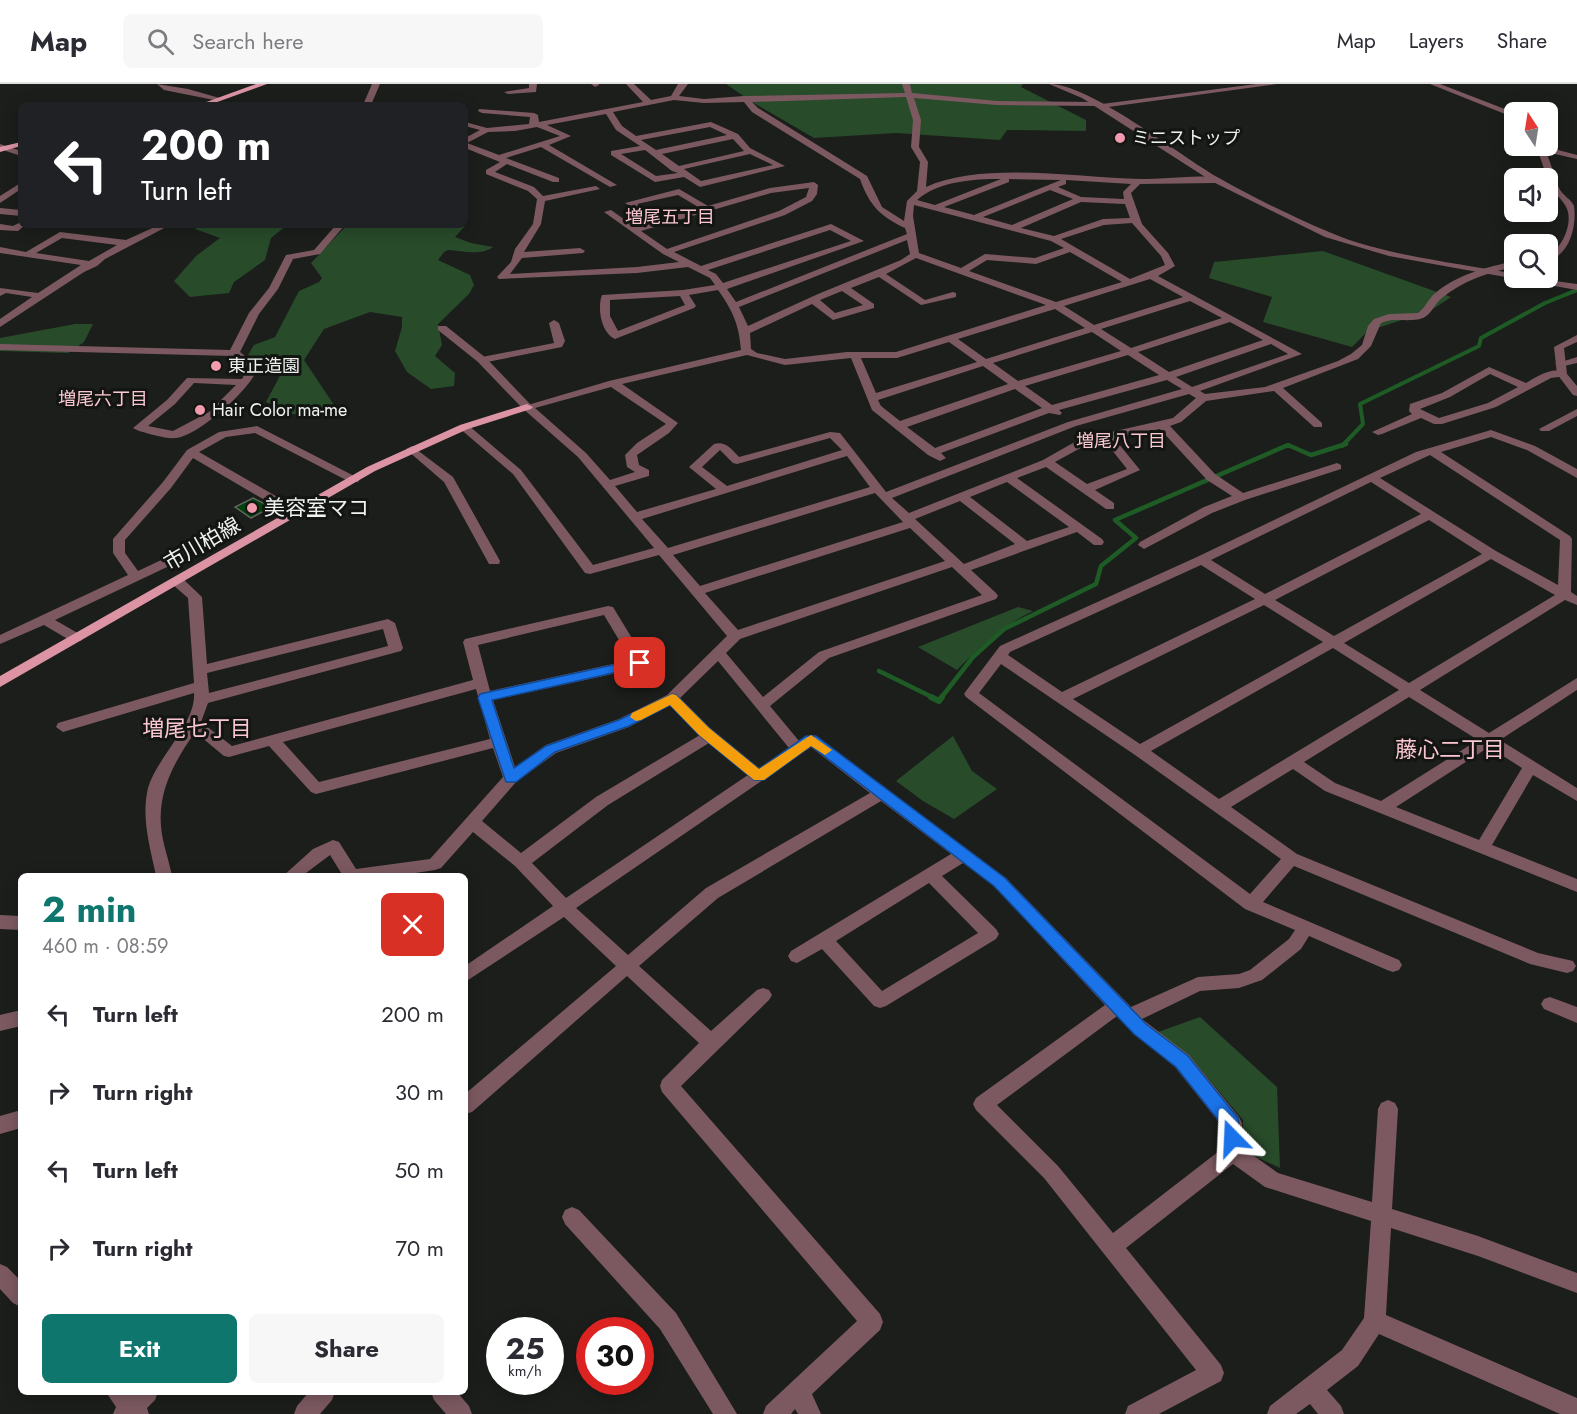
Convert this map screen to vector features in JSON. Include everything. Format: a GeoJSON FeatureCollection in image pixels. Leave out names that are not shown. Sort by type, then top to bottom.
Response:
{"type":"FeatureCollection","features":[{"type":"Feature","properties":{"kind":"main road"},"geometry":{"type":"LineString","coordinates":[[210,102],[263,84]]}},
{"type":"Feature","properties":{"kind":"main road"},"geometry":{"type":"LineString","coordinates":[[2,148],[18,145]]}},
{"type":"Feature","properties":{"kind":"main road","name":"市川柏線"},"geometry":{"type":"LineString","coordinates":[[0,682],[354,479],[412,449],[464,427],[527,407]]}},
{"type":"Feature","properties":{"kind":"street"},"geometry":{"type":"LineString","coordinates":[[161,84],[164,88],[219,99]]}},
{"type":"Feature","properties":{"kind":"street"},"geometry":{"type":"LineString","coordinates":[[368,102],[376,84]]}},
{"type":"Feature","properties":{"kind":"street"},"geometry":{"type":"LineString","coordinates":[[508,92],[532,90],[532,84]]}},
{"type":"Feature","properties":{"kind":"street"},"geometry":{"type":"LineString","coordinates":[[630,84],[650,104]]}},
{"type":"Feature","properties":{"kind":"street"},"geometry":{"type":"LineString","coordinates":[[675,98],[680,86],[684,84]]}},
{"type":"Feature","properties":{"kind":"street"},"geometry":{"type":"LineString","coordinates":[[906,84],[917,120],[915,147],[924,162],[921,192]]}},
{"type":"Feature","properties":{"kind":"street"},"geometry":{"type":"LineString","coordinates":[[1053,84],[1085,96],[1216,180],[1337,239],[1389,253],[1504,275]]}},
{"type":"Feature","properties":{"kind":"street"},"geometry":{"type":"LineString","coordinates":[[468,125],[487,130],[507,130],[675,98],[704,101],[744,98],[908,95],[997,103],[1099,105],[1273,84]]}},
{"type":"Feature","properties":{"kind":"street"},"geometry":{"type":"LineString","coordinates":[[1434,84],[1504,112]]}},
{"type":"Feature","properties":{"kind":"street"},"geometry":{"type":"LineString","coordinates":[[744,98],[755,110],[864,178],[871,198],[886,217],[910,231]]}},
{"type":"Feature","properties":{"kind":"street"},"geometry":{"type":"LineString","coordinates":[[482,111],[534,115],[535,124]]}},
{"type":"Feature","properties":{"kind":"street"},"geometry":{"type":"LineString","coordinates":[[608,111],[619,128],[634,139],[675,168],[700,184],[781,166],[750,152],[735,136],[711,123],[634,139]]}},
{"type":"Feature","properties":{"kind":"street"},"geometry":{"type":"LineString","coordinates":[[535,124],[567,136],[540,143],[503,160],[489,172],[531,189],[541,199]]}},
{"type":"Feature","properties":{"kind":"street"},"geometry":{"type":"LineString","coordinates":[[468,140],[487,130]]}},
{"type":"Feature","properties":{"kind":"street"},"geometry":{"type":"LineString","coordinates":[[654,153],[735,136]]}},
{"type":"Feature","properties":{"kind":"street"},"geometry":{"type":"LineString","coordinates":[[540,143],[613,185]]}},
{"type":"Feature","properties":{"kind":"street"},"geometry":{"type":"LineString","coordinates":[[468,147],[556,180]]}},
{"type":"Feature","properties":{"kind":"street"},"geometry":{"type":"LineString","coordinates":[[646,147],[614,153],[654,178],[684,174]]}},
{"type":"Feature","properties":{"kind":"street"},"geometry":{"type":"LineString","coordinates":[[2,148],[18,153]]}},
{"type":"Feature","properties":{"kind":"street"},"geometry":{"type":"LineString","coordinates":[[675,168],[750,152]]}},
{"type":"Feature","properties":{"kind":"street"},"geometry":{"type":"LineString","coordinates":[[1558,152],[1577,157]]}},
{"type":"Feature","properties":{"kind":"street"},"geometry":{"type":"LineString","coordinates":[[1543,156],[1556,192],[1570,205],[1573,226],[1569,239],[1558,254]]}},
{"type":"Feature","properties":{"kind":"street"},"geometry":{"type":"LineString","coordinates":[[1203,398],[1057,306],[915,255],[911,249],[908,211],[911,201],[921,192],[949,182],[982,176],[1138,182],[1216,180]]}},
{"type":"Feature","properties":{"kind":"street"},"geometry":{"type":"LineString","coordinates":[[936,207],[1013,177]]}},
{"type":"Feature","properties":{"kind":"street"},"geometry":{"type":"LineString","coordinates":[[974,218],[1071,179]]}},
{"type":"Feature","properties":{"kind":"street"},"geometry":{"type":"LineString","coordinates":[[527,407],[613,383],[747,352],[786,362],[897,355],[1151,276],[1170,266],[1168,258],[1139,227],[1129,202],[1127,192],[1138,182]]}},
{"type":"Feature","properties":{"kind":"street"},"geometry":{"type":"LineString","coordinates":[[633,230],[770,191],[814,185],[813,194],[809,199],[782,213],[666,252]]}},
{"type":"Feature","properties":{"kind":"street"},"geometry":{"type":"LineString","coordinates":[[0,187],[18,187]]}},
{"type":"Feature","properties":{"kind":"street"},"geometry":{"type":"LineString","coordinates":[[1050,187],[1080,199],[1129,202]]}},
{"type":"Feature","properties":{"kind":"street"},"geometry":{"type":"LineString","coordinates":[[0,200],[18,188]]}},
{"type":"Feature","properties":{"kind":"street"},"geometry":{"type":"LineString","coordinates":[[541,199],[597,189]]}},
{"type":"Feature","properties":{"kind":"street"},"geometry":{"type":"LineString","coordinates":[[661,222],[629,203],[679,192],[707,209]]}},
{"type":"Feature","properties":{"kind":"street"},"geometry":{"type":"LineString","coordinates":[[541,199],[537,224],[515,263],[502,277],[637,270],[687,264]]}},
{"type":"Feature","properties":{"kind":"street"},"geometry":{"type":"LineString","coordinates":[[1013,228],[1080,199]]}},
{"type":"Feature","properties":{"kind":"street"},"geometry":{"type":"LineString","coordinates":[[911,201],[1054,239],[1130,283]]}},
{"type":"Feature","properties":{"kind":"street"},"geometry":{"type":"LineString","coordinates":[[0,211],[18,213]]}},
{"type":"Feature","properties":{"kind":"street"},"geometry":{"type":"LineString","coordinates":[[608,213],[666,252],[713,276],[734,306],[745,331],[744,341],[747,352]]}},
{"type":"Feature","properties":{"kind":"street"},"geometry":{"type":"LineString","coordinates":[[1054,239],[1103,222],[1136,220]]}},
{"type":"Feature","properties":{"kind":"street"},"geometry":{"type":"LineString","coordinates":[[683,293],[691,306],[615,336],[605,316],[605,297],[683,293],[722,287],[858,241],[831,226],[701,269]]}},
{"type":"Feature","properties":{"kind":"street"},"geometry":{"type":"LineString","coordinates":[[0,227],[15,229],[18,227]]}},
{"type":"Feature","properties":{"kind":"street"},"geometry":{"type":"LineString","coordinates":[[1,322],[128,243],[160,228]]}},
{"type":"Feature","properties":{"kind":"street"},"geometry":{"type":"LineString","coordinates":[[234,353],[254,313],[273,289],[289,257],[317,252],[338,228]]}},
{"type":"Feature","properties":{"kind":"street"},"geometry":{"type":"LineString","coordinates":[[734,306],[910,231]]}},
{"type":"Feature","properties":{"kind":"street"},"geometry":{"type":"LineString","coordinates":[[27,255],[60,235],[128,243]]}},
{"type":"Feature","properties":{"kind":"street"},"geometry":{"type":"LineString","coordinates":[[962,272],[985,257],[1036,261],[1071,249]]}},
{"type":"Feature","properties":{"kind":"street"},"geometry":{"type":"LineString","coordinates":[[0,250],[94,264]]}},
{"type":"Feature","properties":{"kind":"street"},"geometry":{"type":"LineString","coordinates":[[518,255],[580,251]]}},
{"type":"Feature","properties":{"kind":"street"},"geometry":{"type":"LineString","coordinates":[[745,331],[814,300],[894,269],[915,255]]}},
{"type":"Feature","properties":{"kind":"street"},"geometry":{"type":"LineString","coordinates":[[697,591],[909,520],[961,496],[1047,462],[1084,441],[1163,425],[1176,420],[1203,398],[1267,390],[1334,365],[1346,363],[1368,345],[1373,335],[1375,322],[1387,318],[1419,316],[1425,313],[1440,295],[1485,272],[1504,267]]}},
{"type":"Feature","properties":{"kind":"street"},"geometry":{"type":"LineString","coordinates":[[880,274],[924,303],[953,296]]}},
{"type":"Feature","properties":{"kind":"street"},"geometry":{"type":"LineString","coordinates":[[464,427],[517,472],[590,570],[880,493],[955,468],[1072,424],[1191,390],[1297,354],[1151,276]]}},
{"type":"Feature","properties":{"kind":"street"},"geometry":{"type":"LineString","coordinates":[[1558,284],[1577,287]]}},
{"type":"Feature","properties":{"kind":"street"},"geometry":{"type":"LineString","coordinates":[[814,300],[833,317],[871,306],[844,288]]}},
{"type":"Feature","properties":{"kind":"street"},"geometry":{"type":"LineString","coordinates":[[0,293],[4,290],[41,296]]}},
{"type":"Feature","properties":{"kind":"street"},"geometry":{"type":"LineString","coordinates":[[872,398],[1190,298]]}},
{"type":"Feature","properties":{"kind":"street"},"geometry":{"type":"LineString","coordinates":[[898,426],[1016,385],[1129,352],[1229,319]]}},
{"type":"Feature","properties":{"kind":"street"},"geometry":{"type":"LineString","coordinates":[[482,360],[558,345],[560,341],[554,323]]}},
{"type":"Feature","properties":{"kind":"street"},"geometry":{"type":"LineString","coordinates":[[442,328],[482,360],[527,407],[582,455],[735,636]]}},
{"type":"Feature","properties":{"kind":"street"},"geometry":{"type":"LineString","coordinates":[[950,338],[1072,424]]}},
{"type":"Feature","properties":{"kind":"street"},"geometry":{"type":"LineString","coordinates":[[1577,338],[1559,347],[1561,369],[1577,393]]}},
{"type":"Feature","properties":{"kind":"street"},"geometry":{"type":"LineString","coordinates":[[932,453],[1051,409],[1168,376],[1271,341]]}},
{"type":"Feature","properties":{"kind":"street"},"geometry":{"type":"LineString","coordinates":[[0,347],[234,353],[253,366],[252,375],[245,382],[213,414],[176,435],[139,428],[171,402],[191,380],[245,382]]}},
{"type":"Feature","properties":{"kind":"street"},"geometry":{"type":"LineString","coordinates":[[855,356],[876,408],[932,453],[955,468]]}},
{"type":"Feature","properties":{"kind":"street"},"geometry":{"type":"LineString","coordinates":[[1525,386],[1489,370],[1446,395],[1414,406],[1415,411],[1438,422],[1492,405],[1577,360]]}},
{"type":"Feature","properties":{"kind":"street"},"geometry":{"type":"LineString","coordinates":[[607,485],[645,473],[633,467],[631,455],[647,439],[669,428],[672,423],[613,383]]}},
{"type":"Feature","properties":{"kind":"street"},"geometry":{"type":"LineString","coordinates":[[1276,387],[1318,425]]}},
{"type":"Feature","properties":{"kind":"street"},"geometry":{"type":"LineString","coordinates":[[1545,429],[1577,412]]}},
{"type":"Feature","properties":{"kind":"street"},"geometry":{"type":"LineString","coordinates":[[213,414],[223,434]]}},
{"type":"Feature","properties":{"kind":"street"},"geometry":{"type":"LineString","coordinates":[[1378,432],[1422,414]]}},
{"type":"Feature","properties":{"kind":"street"},"geometry":{"type":"LineString","coordinates":[[1163,425],[1211,477],[1241,497]]}},
{"type":"Feature","properties":{"kind":"street"},"geometry":{"type":"LineString","coordinates":[[135,576],[119,554],[119,539],[167,485],[191,452],[223,434],[257,429],[354,479]]}},
{"type":"Feature","properties":{"kind":"street"},"geometry":{"type":"LineString","coordinates":[[1393,965],[1251,904],[971,694],[1005,649],[1202,560],[1420,454],[1491,433],[1531,448],[1577,474]]}},
{"type":"Feature","properties":{"kind":"street"},"geometry":{"type":"LineString","coordinates":[[725,490],[695,467],[718,446],[722,446],[737,461],[836,435],[880,493],[991,596],[824,655],[763,704]]}},
{"type":"Feature","properties":{"kind":"street"},"geometry":{"type":"LineString","coordinates":[[1086,489],[1134,470],[1107,437]]}},
{"type":"Feature","properties":{"kind":"street"},"geometry":{"type":"LineString","coordinates":[[412,449],[448,480],[494,561]]}},
{"type":"Feature","properties":{"kind":"street"},"geometry":{"type":"LineString","coordinates":[[1432,451],[1571,540],[1571,598]]}},
{"type":"Feature","properties":{"kind":"street"},"geometry":{"type":"LineString","coordinates":[[191,452],[296,513]]}},
{"type":"Feature","properties":{"kind":"street"},"geometry":{"type":"LineString","coordinates":[[635,517],[849,452]]}},
{"type":"Feature","properties":{"kind":"street"},"geometry":{"type":"LineString","coordinates":[[1047,462],[1110,506]]}},
{"type":"Feature","properties":{"kind":"street"},"geometry":{"type":"LineString","coordinates":[[1144,546],[1208,510],[1241,497],[1337,467]]}},
{"type":"Feature","properties":{"kind":"street"},"geometry":{"type":"LineString","coordinates":[[1008,477],[1098,543]]}},
{"type":"Feature","properties":{"kind":"street"},"geometry":{"type":"LineString","coordinates":[[1371,477],[1491,554],[1571,598]]}},
{"type":"Feature","properties":{"kind":"street"},"geometry":{"type":"LineString","coordinates":[[961,496],[1024,545]]}},
{"type":"Feature","properties":{"kind":"street"},"geometry":{"type":"LineString","coordinates":[[1060,699],[1264,600],[1429,514]]}},
{"type":"Feature","properties":{"kind":"street"},"geometry":{"type":"LineString","coordinates":[[373,873],[435,864],[511,778],[551,749],[624,723],[672,698],[735,636],[1024,545],[1034,545],[1077,528]]}},
{"type":"Feature","properties":{"kind":"street"},"geometry":{"type":"LineString","coordinates":[[0,640],[216,539]]}},
{"type":"Feature","properties":{"kind":"street"},"geometry":{"type":"LineString","coordinates":[[1140,751],[1491,554]]}},
{"type":"Feature","properties":{"kind":"street"},"geometry":{"type":"LineString","coordinates":[[1202,560],[1577,795]]}},
{"type":"Feature","properties":{"kind":"street"},"geometry":{"type":"LineString","coordinates":[[163,873],[153,826],[156,789],[168,760],[193,723],[202,693],[195,597],[177,581]]}},
{"type":"Feature","properties":{"kind":"street"},"geometry":{"type":"LineString","coordinates":[[1219,807],[1408,690],[1571,598]]}},
{"type":"Feature","properties":{"kind":"street"},"geometry":{"type":"LineString","coordinates":[[193,723],[229,753],[483,690],[640,663],[608,610],[470,642],[483,690],[498,742],[511,778]]}},
{"type":"Feature","properties":{"kind":"street"},"geometry":{"type":"LineString","coordinates":[[44,619],[76,638]]}},
{"type":"Feature","properties":{"kind":"street"},"geometry":{"type":"LineString","coordinates":[[63,727],[396,648],[388,623],[200,670]]}},
{"type":"Feature","properties":{"kind":"street"},"geometry":{"type":"LineString","coordinates":[[718,652],[798,749]]}},
{"type":"Feature","properties":{"kind":"street"},"geometry":{"type":"LineString","coordinates":[[999,656],[1140,751],[1291,858],[1536,959],[1567,966]]}},
{"type":"Feature","properties":{"kind":"street"},"geometry":{"type":"LineString","coordinates":[[1383,808],[1577,683]]}},
{"type":"Feature","properties":{"kind":"street"},"geometry":{"type":"LineString","coordinates":[[672,698],[710,736],[759,776]]}},
{"type":"Feature","properties":{"kind":"street"},"geometry":{"type":"LineString","coordinates":[[521,862],[602,801],[710,736]]}},
{"type":"Feature","properties":{"kind":"street"},"geometry":{"type":"LineString","coordinates":[[468,971],[811,740],[1000,882],[1123,1011],[1182,1061],[1232,1123],[1233,1152]]}},
{"type":"Feature","properties":{"kind":"street"},"geometry":{"type":"LineString","coordinates":[[274,742],[316,788],[498,742]]}},
{"type":"Feature","properties":{"kind":"street"},"geometry":{"type":"LineString","coordinates":[[1292,760],[1330,787],[1577,886]]}},
{"type":"Feature","properties":{"kind":"street"},"geometry":{"type":"LineString","coordinates":[[1482,848],[1531,766]]}},
{"type":"Feature","properties":{"kind":"street"},"geometry":{"type":"LineString","coordinates":[[468,1103],[712,893],[882,793]]}},
{"type":"Feature","properties":{"kind":"street"},"geometry":{"type":"LineString","coordinates":[[472,822],[521,862],[565,908],[711,1043]]}},
{"type":"Feature","properties":{"kind":"street"},"geometry":{"type":"LineString","coordinates":[[295,873],[319,853],[333,846],[350,873]]}},
{"type":"Feature","properties":{"kind":"street"},"geometry":{"type":"LineString","coordinates":[[797,956],[964,854]]}},
{"type":"Feature","properties":{"kind":"street"},"geometry":{"type":"LineString","coordinates":[[1251,904],[1291,858]]}},
{"type":"Feature","properties":{"kind":"street"},"geometry":{"type":"LineString","coordinates":[[824,940],[880,1001],[990,934],[931,874]]}},
{"type":"Feature","properties":{"kind":"street"},"geometry":{"type":"LineString","coordinates":[[0,922],[18,923]]}},
{"type":"Feature","properties":{"kind":"street"},"geometry":{"type":"LineString","coordinates":[[1136,1414],[1213,1373],[1051,1172],[983,1104],[1123,1011],[1198,984],[1239,981],[1256,975],[1295,944],[1306,927]]}},
{"type":"Feature","properties":{"kind":"street"},"geometry":{"type":"LineString","coordinates":[[763,995],[669,1086],[872,1322],[774,1414]]}},
{"type":"Feature","properties":{"kind":"street"},"geometry":{"type":"LineString","coordinates":[[1550,1004],[1577,1015]]}},
{"type":"Feature","properties":{"kind":"street"},"geometry":{"type":"LineString","coordinates":[[0,1023],[18,1019]]}},
{"type":"Feature","properties":{"kind":"street"},"geometry":{"type":"LineString","coordinates":[[1278,1414],[1350,1358],[1375,1321],[1388,1110]]}},
{"type":"Feature","properties":{"kind":"street"},"geometry":{"type":"LineString","coordinates":[[0,1125],[18,1120]]}},
{"type":"Feature","properties":{"kind":"street"},"geometry":{"type":"LineString","coordinates":[[1233,1152],[1272,1180],[1478,1246],[1577,1284]]}},
{"type":"Feature","properties":{"kind":"street"},"geometry":{"type":"LineString","coordinates":[[1111,1247],[1233,1152]]}},
{"type":"Feature","properties":{"kind":"street"},"geometry":{"type":"LineString","coordinates":[[572,1217],[668,1320],[726,1414]]}},
{"type":"Feature","properties":{"kind":"street"},"geometry":{"type":"LineString","coordinates":[[0,1274],[18,1293]]}},
{"type":"Feature","properties":{"kind":"street"},"geometry":{"type":"LineString","coordinates":[[1375,1321],[1577,1410]]}},
{"type":"Feature","properties":{"kind":"street"},"geometry":{"type":"LineString","coordinates":[[1311,1388],[1333,1414]]}},
{"type":"Feature","properties":{"kind":"street"},"geometry":{"type":"LineString","coordinates":[[798,1391],[810,1414]]}},
{"type":"Feature","properties":{"kind":"street"},"geometry":{"type":"LineString","coordinates":[[305,1414],[321,1395]]}},
{"type":"Feature","properties":{"kind":"street"},"geometry":{"type":"LineString","coordinates":[[445,1395],[461,1414]]}},
{"type":"Feature","properties":{"kind":"green space"},"geometry":{"type":"Polygon","coordinates":[[[726,84],[1023,84],[1021,87],[1086,120],[1086,131],[1007,130],[1000,140],[896,133],[814,138],[726,84]]]}},
{"type":"Feature","properties":{"kind":"green space"},"geometry":{"type":"Polygon","coordinates":[[[283,228],[271,238],[265,260],[234,282],[229,293],[190,297],[174,281],[196,256],[220,238],[195,229],[283,228]]]}},
{"type":"Feature","properties":{"kind":"green space"},"geometry":{"type":"Polygon","coordinates":[[[344,228],[463,228],[455,237],[493,247],[477,252],[448,250],[438,260],[470,275],[474,285],[469,294],[438,324],[442,345],[435,356],[455,373],[454,386],[431,389],[407,372],[395,351],[402,327],[402,317],[370,312],[324,329],[304,360],[336,408],[329,418],[292,414],[266,402],[284,368],[248,355],[254,345],[275,337],[299,291],[319,282],[322,278],[311,263],[344,228]]]}},
{"type":"Feature","properties":{"kind":"green space"},"geometry":{"type":"Polygon","coordinates":[[[1323,251],[1451,297],[1430,311],[1368,331],[1352,347],[1263,322],[1272,297],[1209,278],[1214,262],[1323,251]]]}},
{"type":"Feature","properties":{"kind":"green space"},"geometry":{"type":"Polygon","coordinates":[[[75,324],[93,324],[84,342],[68,353],[0,351],[0,338],[75,324]]]}},
{"type":"Feature","properties":{"kind":"green space"},"geometry":{"type":"Polygon","coordinates":[[[1018,607],[1033,611],[992,637],[957,670],[918,647],[1018,607]]]}},
{"type":"Feature","properties":{"kind":"green space"},"geometry":{"type":"Polygon","coordinates":[[[953,736],[972,771],[997,789],[954,819],[923,801],[896,781],[953,736]]]}},
{"type":"Feature","properties":{"kind":"green space"},"geometry":{"type":"Polygon","coordinates":[[[1200,1017],[1277,1087],[1280,1168],[1250,1154],[1243,1145],[1243,1120],[1192,1059],[1158,1032],[1200,1017]]]}},
{"type":"Feature","properties":{"kind":"building","name":"美容室マコ"},"geometry":{"type":"Polygon","coordinates":[[[253,498],[271,507],[251,518],[235,507],[253,498]]]}},
{"type":"Feature","properties":{"kind":"waterway"},"geometry":{"type":"LineString","coordinates":[[1343,445],[1363,424],[1360,404],[1479,346],[1481,338],[1545,303],[1577,290]]}},
{"type":"Feature","properties":{"kind":"waterway"},"geometry":{"type":"LineString","coordinates":[[941,698],[973,657],[1004,629],[1096,584],[1101,566],[1136,538],[1115,520],[1288,445],[1311,455],[1343,445]]}},
{"type":"Feature","properties":{"kind":"waterway"},"geometry":{"type":"LineString","coordinates":[[879,671],[934,698]]}},
{"type":"Feature","properties":{"kind":"waterway"},"geometry":{"type":"LineString","coordinates":[[931,697],[939,701],[942,697]]}},
{"type":"Feature","properties":{"kind":"slow traffic"},"geometry":{"type":"LineString","coordinates":[[636,717],[672,698],[704,731],[759,776],[811,740],[825,750]]}},
{"type":"Feature","properties":{"kind":"place","name":"ミニストップ"},"geometry":{"type":"Point","coordinates":[1120,138]}},
{"type":"Feature","properties":{"kind":"place","name":"東正造園"},"geometry":{"type":"Point","coordinates":[216,366]}},
{"type":"Feature","properties":{"kind":"place","name":"Hair Color ma-me"},"geometry":{"type":"Point","coordinates":[200,410]}},
{"type":"Feature","properties":{"kind":"place","name":"美容室マコ"},"geometry":{"type":"Point","coordinates":[252,508]}},
{"type":"Feature","properties":{"kind":"district","name":"増尾五丁目"},"geometry":{"type":"Point","coordinates":[670,217]}},
{"type":"Feature","properties":{"kind":"district","name":"増尾六丁目"},"geometry":{"type":"Point","coordinates":[103,399]}},
{"type":"Feature","properties":{"kind":"district","name":"増尾八丁目"},"geometry":{"type":"Point","coordinates":[1121,441]}},
{"type":"Feature","properties":{"kind":"district","name":"増尾七丁目"},"geometry":{"type":"Point","coordinates":[197,728]}},
{"type":"Feature","properties":{"kind":"district","name":"藤心二丁目"},"geometry":{"type":"Point","coordinates":[1450,749]}},
{"type":"Feature","properties":{"kind":"route"},"geometry":{"type":"LineString","coordinates":[[640,663],[485,698],[511,778],[551,749],[624,723],[672,698],[704,731],[759,776],[811,740],[1000,882],[1140,1029],[1182,1061],[1232,1123],[1232,1138]]}}]}
